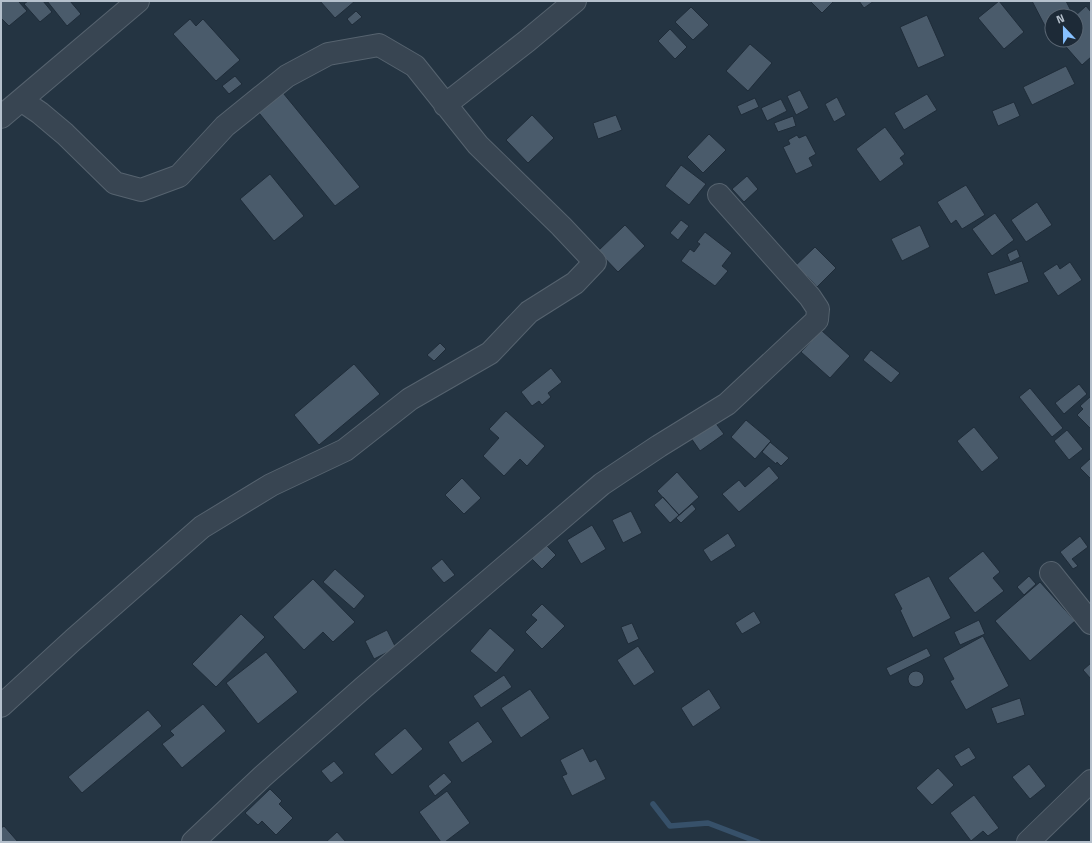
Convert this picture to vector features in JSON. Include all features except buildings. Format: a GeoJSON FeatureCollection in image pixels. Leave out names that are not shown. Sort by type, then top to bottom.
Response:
{"type":"FeatureCollection","features":[{"type":"Feature","properties":{"kind":"street"},"geometry":{"type":"LineString","coordinates":[[1,117],[138,1]]}},
{"type":"Feature","properties":{"kind":"street"},"geometry":{"type":"LineString","coordinates":[[445,105],[527,41],[575,1]]}},
{"type":"Feature","properties":{"kind":"street"},"geometry":{"type":"LineString","coordinates":[[1,706],[73,640],[202,527],[271,485],[345,450],[410,399],[490,353],[529,312],[576,283],[595,262],[561,226],[478,146],[415,66],[379,45],[328,54],[287,76],[231,121],[179,176],[142,190],[115,183],[65,134],[40,113],[20,100]]}},
{"type":"Feature","properties":{"kind":"street"},"geometry":{"type":"LineString","coordinates":[[193,842],[263,776],[364,687],[602,484],[659,446],[727,404],[817,320],[818,309],[810,297],[719,195]]}},
{"type":"Feature","properties":{"kind":"street"},"geometry":{"type":"LineString","coordinates":[[1051,574],[1091,623]]}},
{"type":"Feature","properties":{"kind":"street"},"geometry":{"type":"LineString","coordinates":[[1028,842],[1091,781]]}},
{"type":"Feature","properties":{"kind":"waterway"},"geometry":{"type":"LineString","coordinates":[[653,804],[670,826],[708,823],[758,842]]}}]}
